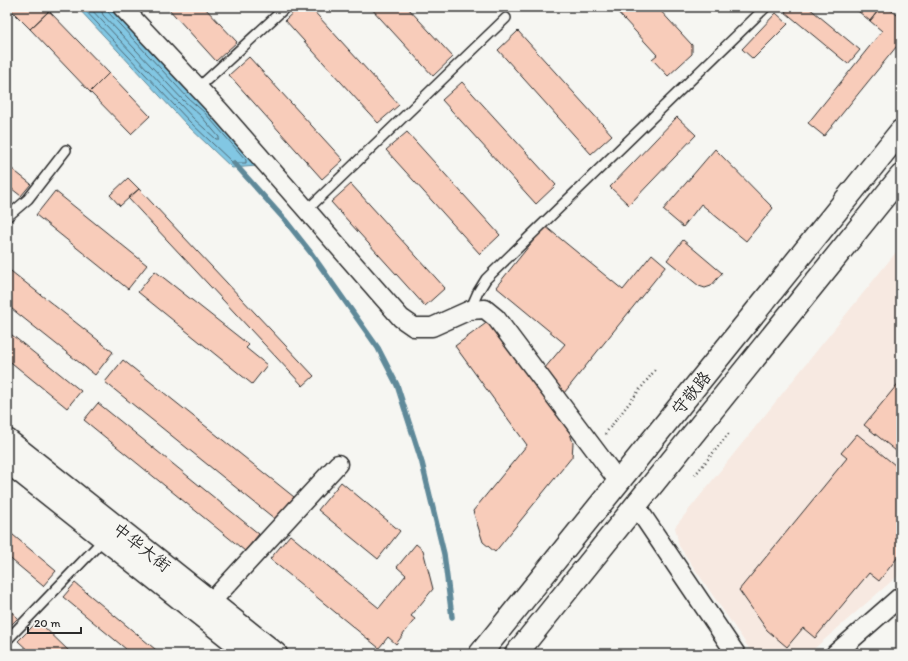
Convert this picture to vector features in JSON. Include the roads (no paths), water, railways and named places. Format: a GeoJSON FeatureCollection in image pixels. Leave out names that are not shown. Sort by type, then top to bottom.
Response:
{"type":"FeatureCollection","features":[{"type":"Feature","properties":{"kind":"main road","name":"守敬路"},"geometry":{"type":"LineString","coordinates":[[480,654],[901,131]]}},
{"type":"Feature","properties":{"kind":"main road","name":"守敬路"},"geometry":{"type":"LineString","coordinates":[[516,654],[901,176]]}},
{"type":"Feature","properties":{"kind":"main road","name":"中华大街"},"geometry":{"type":"LineString","coordinates":[[7,440],[276,654]]}},
{"type":"Feature","properties":{"kind":"main road","name":"中华大街"},"geometry":{"type":"LineString","coordinates":[[7,461],[250,654]]}},
{"type":"Feature","properties":{"kind":"street"},"geometry":{"type":"LineString","coordinates":[[122,7],[219,110],[401,318],[414,327],[432,327],[470,310],[485,309],[496,318],[619,482]]}},
{"type":"Feature","properties":{"kind":"street"},"geometry":{"type":"LineString","coordinates":[[211,602],[338,464]]}},
{"type":"Feature","properties":{"kind":"street"},"geometry":{"type":"LineString","coordinates":[[636,506],[736,654]]}},
{"type":"Feature","properties":{"kind":"street"},"geometry":{"type":"LineString","coordinates":[[835,654],[901,596]]}},
{"type":"Feature","properties":{"kind":"lane"},"geometry":{"type":"LineString","coordinates":[[198,88],[286,7]]}},
{"type":"Feature","properties":{"kind":"lane"},"geometry":{"type":"LineString","coordinates":[[470,310],[486,279],[766,7]]}},
{"type":"Feature","properties":{"kind":"lane"},"geometry":{"type":"LineString","coordinates":[[307,210],[506,18]]}},
{"type":"Feature","properties":{"kind":"lane"},"geometry":{"type":"LineString","coordinates":[[7,217],[28,199],[66,150]]}},
{"type":"Feature","properties":{"kind":"lane"},"geometry":{"type":"LineString","coordinates":[[7,640],[105,538]]}},
{"type":"Feature","properties":{"kind":"water"},"geometry":{"type":"Polygon","coordinates":[[[77,7],[108,7],[191,95],[207,109],[257,166],[232,168],[187,125],[77,7]]]}},
{"type":"Feature","properties":{"kind":"waterway"},"geometry":{"type":"LineString","coordinates":[[234,163],[285,220],[311,253],[378,348],[397,385],[422,463],[444,554],[452,617]]}}]}
